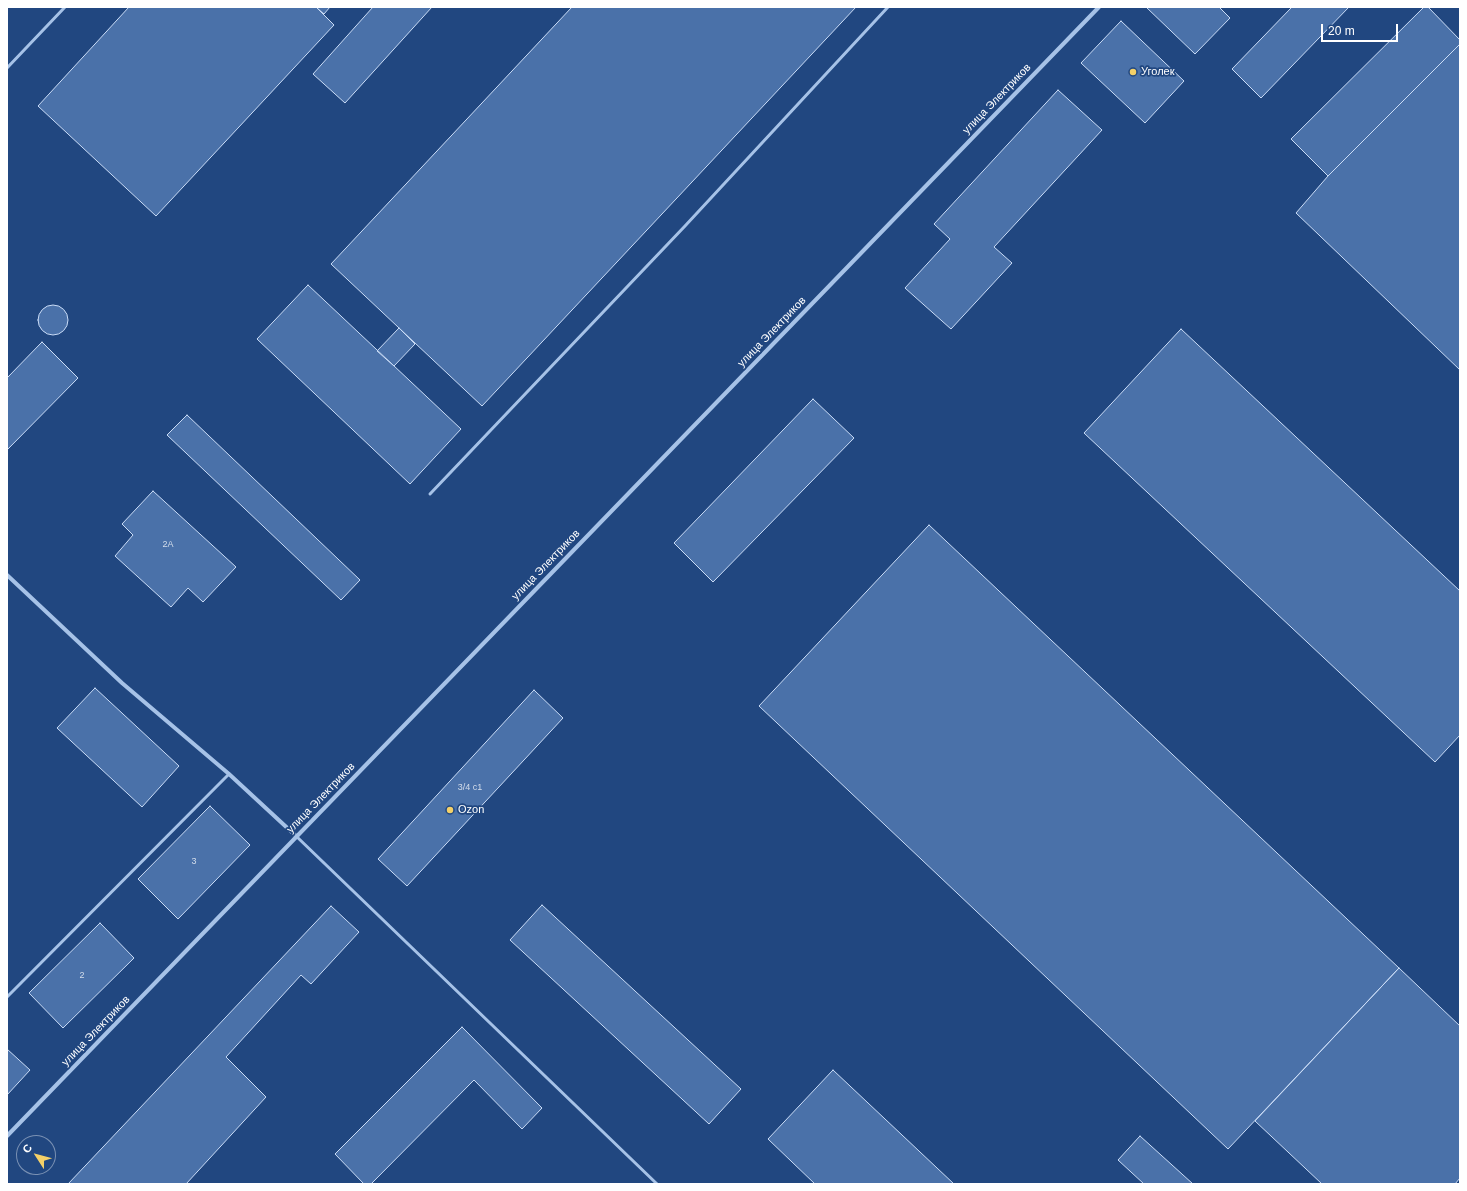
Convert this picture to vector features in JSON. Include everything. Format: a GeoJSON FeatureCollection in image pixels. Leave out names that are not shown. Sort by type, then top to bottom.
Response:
{"type":"FeatureCollection","features":[{"type":"Feature","properties":{"kind":"street","name":"улица Электриков"},"geometry":{"type":"LineString","coordinates":[[7,1136],[1099,7]]}},
{"type":"Feature","properties":{"kind":"street"},"geometry":{"type":"LineString","coordinates":[[7,576],[122,683],[229,774],[296,836]]}},
{"type":"Feature","properties":{"kind":"lane"},"geometry":{"type":"LineString","coordinates":[[7,68],[65,7]]}},
{"type":"Feature","properties":{"kind":"lane"},"geometry":{"type":"LineString","coordinates":[[430,494],[685,226],[888,7]]}},
{"type":"Feature","properties":{"kind":"lane"},"geometry":{"type":"LineString","coordinates":[[7,997],[229,774]]}},
{"type":"Feature","properties":{"kind":"lane"},"geometry":{"type":"LineString","coordinates":[[296,836],[657,1184]]}},
{"type":"Feature","properties":{"kind":"building"},"geometry":{"type":"Polygon","coordinates":[[[129,7],[316,7],[334,25],[156,216],[38,106],[129,7]]]}},
{"type":"Feature","properties":{"kind":"building"},"geometry":{"type":"Polygon","coordinates":[[[316,7],[330,7],[324,14],[316,7]]]}},
{"type":"Feature","properties":{"kind":"building"},"geometry":{"type":"Polygon","coordinates":[[[373,7],[432,7],[345,103],[313,74],[373,7]]]}},
{"type":"Feature","properties":{"kind":"building"},"geometry":{"type":"Polygon","coordinates":[[[572,7],[856,7],[482,406],[331,264],[572,7]]]}},
{"type":"Feature","properties":{"kind":"building","name":"Уголек"},"geometry":{"type":"Polygon","coordinates":[[[1146,7],[1219,7],[1230,18],[1195,54],[1146,7]]]}},
{"type":"Feature","properties":{"kind":"building"},"geometry":{"type":"Polygon","coordinates":[[[1292,7],[1349,7],[1261,98],[1232,69],[1292,7]]]}},
{"type":"Feature","properties":{"kind":"building"},"geometry":{"type":"Polygon","coordinates":[[[1424,7],[1428,7],[1460,40],[1460,44],[1328,176],[1291,139],[1424,7]]]}},
{"type":"Feature","properties":{"kind":"building","name":"Уголек"},"geometry":{"type":"Polygon","coordinates":[[[1121,21],[1184,81],[1145,123],[1081,63],[1121,21]]]}},
{"type":"Feature","properties":{"kind":"building"},"geometry":{"type":"Polygon","coordinates":[[[1460,44],[1460,370],[1296,213],[1328,176],[1460,44]]]}},
{"type":"Feature","properties":{"kind":"building"},"geometry":{"type":"Polygon","coordinates":[[[1058,90],[1102,130],[994,247],[1012,263],[951,329],[905,288],[950,239],[934,224],[1058,90]]]}},
{"type":"Feature","properties":{"kind":"building"},"geometry":{"type":"Polygon","coordinates":[[[308,285],[461,429],[410,484],[257,339],[308,285]]]}},
{"type":"Feature","properties":{"kind":"building"},"geometry":{"type":"Polygon","coordinates":[[[53,305],[59,306],[67,314],[67,326],[59,334],[53,335],[47,334],[39,326],[38,320],[39,314],[47,306],[53,305]]]}},
{"type":"Feature","properties":{"kind":"building"},"geometry":{"type":"Polygon","coordinates":[[[399,328],[415,344],[394,366],[377,351],[399,328]]]}},
{"type":"Feature","properties":{"kind":"building"},"geometry":{"type":"Polygon","coordinates":[[[1181,329],[1460,591],[1460,735],[1435,762],[1084,433],[1181,329]]]}},
{"type":"Feature","properties":{"kind":"building"},"geometry":{"type":"Polygon","coordinates":[[[42,342],[78,378],[7,450],[7,375],[8,377],[42,342]]]}},
{"type":"Feature","properties":{"kind":"building"},"geometry":{"type":"Polygon","coordinates":[[[813,399],[854,438],[713,582],[674,543],[813,399]]]}},
{"type":"Feature","properties":{"kind":"building"},"geometry":{"type":"Polygon","coordinates":[[[187,415],[360,580],[341,600],[167,435],[187,415]]]}},
{"type":"Feature","properties":{"kind":"building"},"geometry":{"type":"Polygon","coordinates":[[[153,491],[236,567],[203,602],[188,588],[171,607],[115,556],[133,535],[122,524],[153,491]]]}},
{"type":"Feature","properties":{"kind":"building"},"geometry":{"type":"Polygon","coordinates":[[[929,525],[1399,968],[1228,1149],[759,706],[929,525]]]}},
{"type":"Feature","properties":{"kind":"building"},"geometry":{"type":"Polygon","coordinates":[[[95,688],[179,766],[142,807],[57,728],[95,688]]]}},
{"type":"Feature","properties":{"kind":"building"},"geometry":{"type":"Polygon","coordinates":[[[534,690],[563,718],[407,886],[378,859],[534,690]]]}},
{"type":"Feature","properties":{"kind":"building"},"geometry":{"type":"Polygon","coordinates":[[[210,806],[250,845],[178,919],[138,879],[210,806]]]}},
{"type":"Feature","properties":{"kind":"building"},"geometry":{"type":"Polygon","coordinates":[[[542,905],[741,1089],[709,1124],[510,940],[542,905]]]}},
{"type":"Feature","properties":{"kind":"building"},"geometry":{"type":"Polygon","coordinates":[[[331,906],[359,932],[311,984],[301,975],[226,1057],[266,1097],[186,1184],[68,1184],[331,906]]]}},
{"type":"Feature","properties":{"kind":"building"},"geometry":{"type":"Polygon","coordinates":[[[100,923],[134,958],[63,1028],[29,993],[100,923]]]}},
{"type":"Feature","properties":{"kind":"building"},"geometry":{"type":"Polygon","coordinates":[[[1399,968],[1460,1026],[1460,1178],[1455,1184],[1322,1184],[1255,1121],[1399,968]]]}},
{"type":"Feature","properties":{"kind":"building"},"geometry":{"type":"Polygon","coordinates":[[[462,1027],[542,1108],[522,1129],[474,1080],[371,1184],[364,1184],[335,1154],[462,1027]]]}},
{"type":"Feature","properties":{"kind":"building"},"geometry":{"type":"Polygon","coordinates":[[[7,1049],[30,1070],[7,1095],[7,1049]]]}},
{"type":"Feature","properties":{"kind":"building"},"geometry":{"type":"Polygon","coordinates":[[[833,1070],[954,1184],[815,1184],[768,1139],[833,1070]]]}},
{"type":"Feature","properties":{"kind":"building"},"geometry":{"type":"Polygon","coordinates":[[[1140,1136],[1193,1184],[1144,1184],[1118,1160],[1140,1136]]]}},
{"type":"Feature","properties":{"kind":"place","name":"Уголек"},"geometry":{"type":"Point","coordinates":[1133,72]}},
{"type":"Feature","properties":{"kind":"place","name":"Ozon"},"geometry":{"type":"Point","coordinates":[450,810]}}]}
